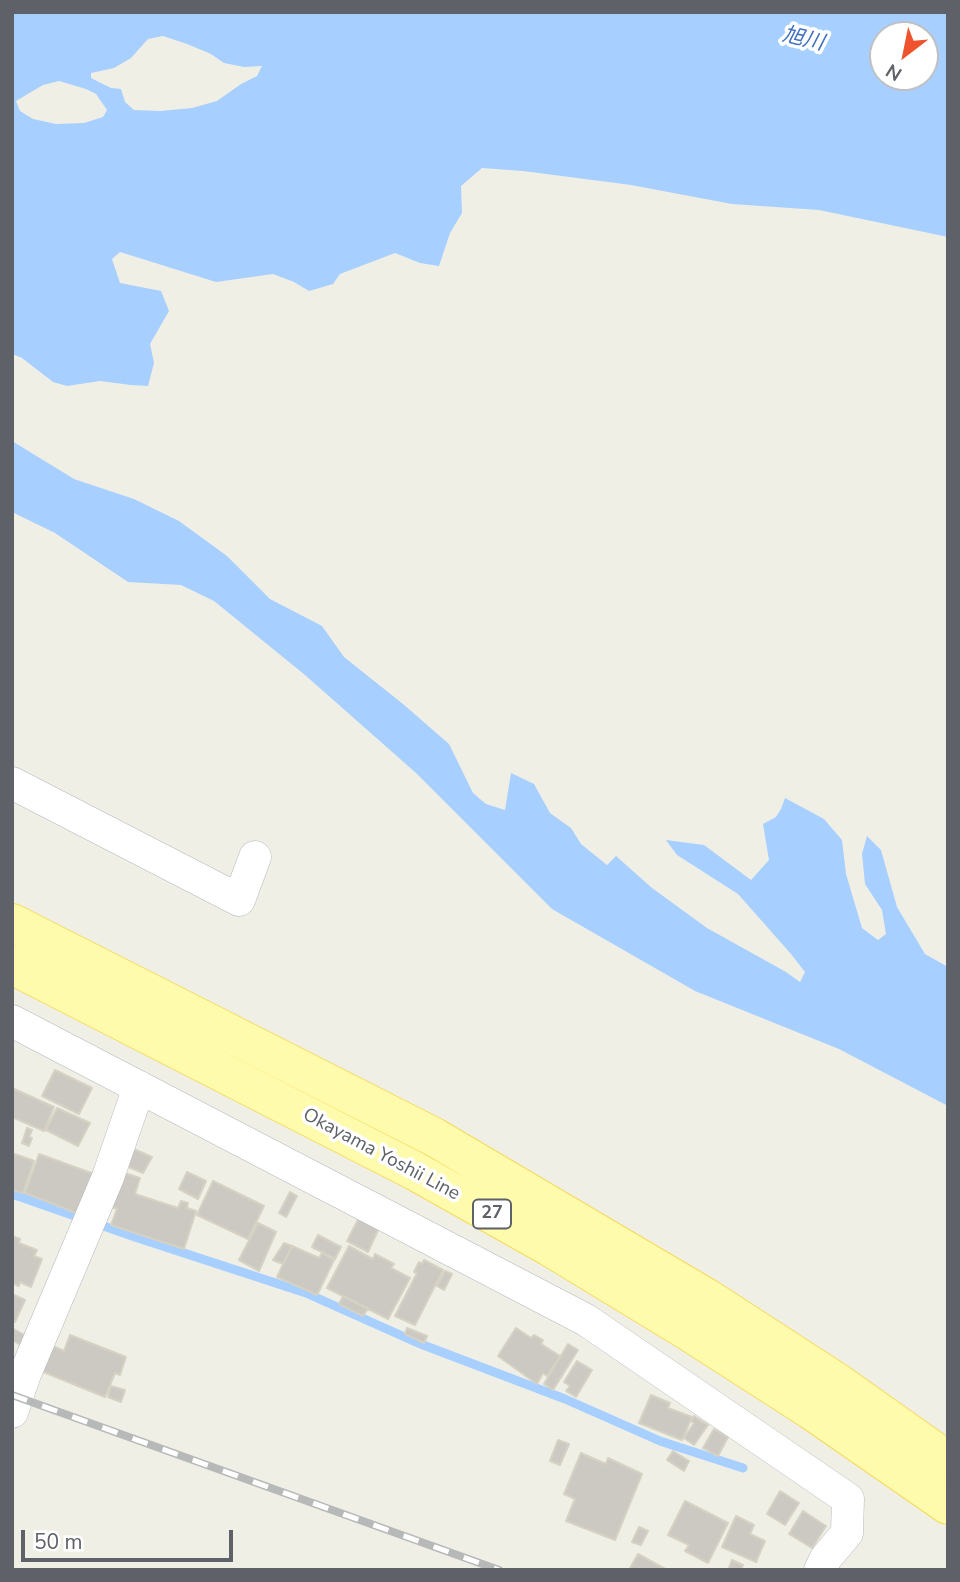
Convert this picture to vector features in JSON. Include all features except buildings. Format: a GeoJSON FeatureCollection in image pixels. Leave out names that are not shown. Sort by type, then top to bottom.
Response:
{"type":"FeatureCollection","features":[{"type":"Feature","properties":{"kind":"main road","name":"Okayama Yoshii Line"},"geometry":{"type":"LineString","coordinates":[[12,923],[434,1137],[707,1298],[838,1383],[948,1461]]}},
{"type":"Feature","properties":{"kind":"main road","name":"Okayama Yoshii Line"},"geometry":{"type":"LineString","coordinates":[[12,965],[415,1171],[551,1247],[811,1410],[948,1505]]}},
{"type":"Feature","properties":{"kind":"street"},"geometry":{"type":"LineString","coordinates":[[12,783],[239,901],[255,857]]}},
{"type":"Feature","properties":{"kind":"street"},"geometry":{"type":"LineString","coordinates":[[12,1021],[586,1320],[848,1499],[847,1532],[820,1570]]}},
{"type":"Feature","properties":{"kind":"street"},"geometry":{"type":"LineString","coordinates":[[12,1412],[18,1373],[90,1220],[139,1087]]}},
{"type":"Feature","properties":{"kind":"water","name":"旭川"},"geometry":{"type":"Polygon","coordinates":[[[12,12],[948,12],[948,237],[819,210],[732,204],[631,185],[482,168],[461,186],[462,213],[450,233],[439,266],[420,263],[395,253],[340,274],[333,284],[309,291],[273,274],[216,282],[120,252],[112,259],[120,283],[161,291],[169,311],[150,344],[154,363],[148,386],[100,381],[67,386],[53,382],[22,358],[12,354],[12,12]],[[163,36],[148,39],[131,58],[114,68],[91,73],[91,78],[111,88],[121,89],[125,102],[134,110],[160,111],[192,108],[217,101],[257,76],[262,66],[244,67],[224,63],[211,54],[163,36]],[[59,81],[43,85],[16,101],[20,111],[33,119],[56,124],[84,123],[103,117],[107,110],[96,94],[59,81]]]}},
{"type":"Feature","properties":{"kind":"water"},"geometry":{"type":"Polygon","coordinates":[[[12,441],[74,479],[134,499],[179,521],[227,556],[270,599],[322,626],[344,657],[449,744],[473,793],[486,804],[505,810],[511,773],[534,784],[550,813],[571,828],[581,844],[607,865],[616,856],[652,888],[707,928],[800,982],[805,972],[738,894],[677,855],[666,840],[704,845],[751,880],[769,860],[763,824],[776,817],[785,798],[824,819],[842,840],[846,874],[862,928],[878,940],[886,934],[882,910],[865,884],[862,854],[867,836],[881,850],[897,907],[925,954],[948,967],[948,1106],[839,1049],[695,991],[552,909],[416,773],[305,675],[214,601],[181,585],[128,582],[55,533],[12,512],[12,441]]]}},
{"type":"Feature","properties":{"kind":"waterway"},"geometry":{"type":"LineString","coordinates":[[12,1194],[306,1293],[418,1343],[565,1399],[660,1441],[743,1468]]}},
{"type":"Feature","properties":{"kind":"railway"},"geometry":{"type":"LineString","coordinates":[[12,1395],[499,1570]]}}]}
